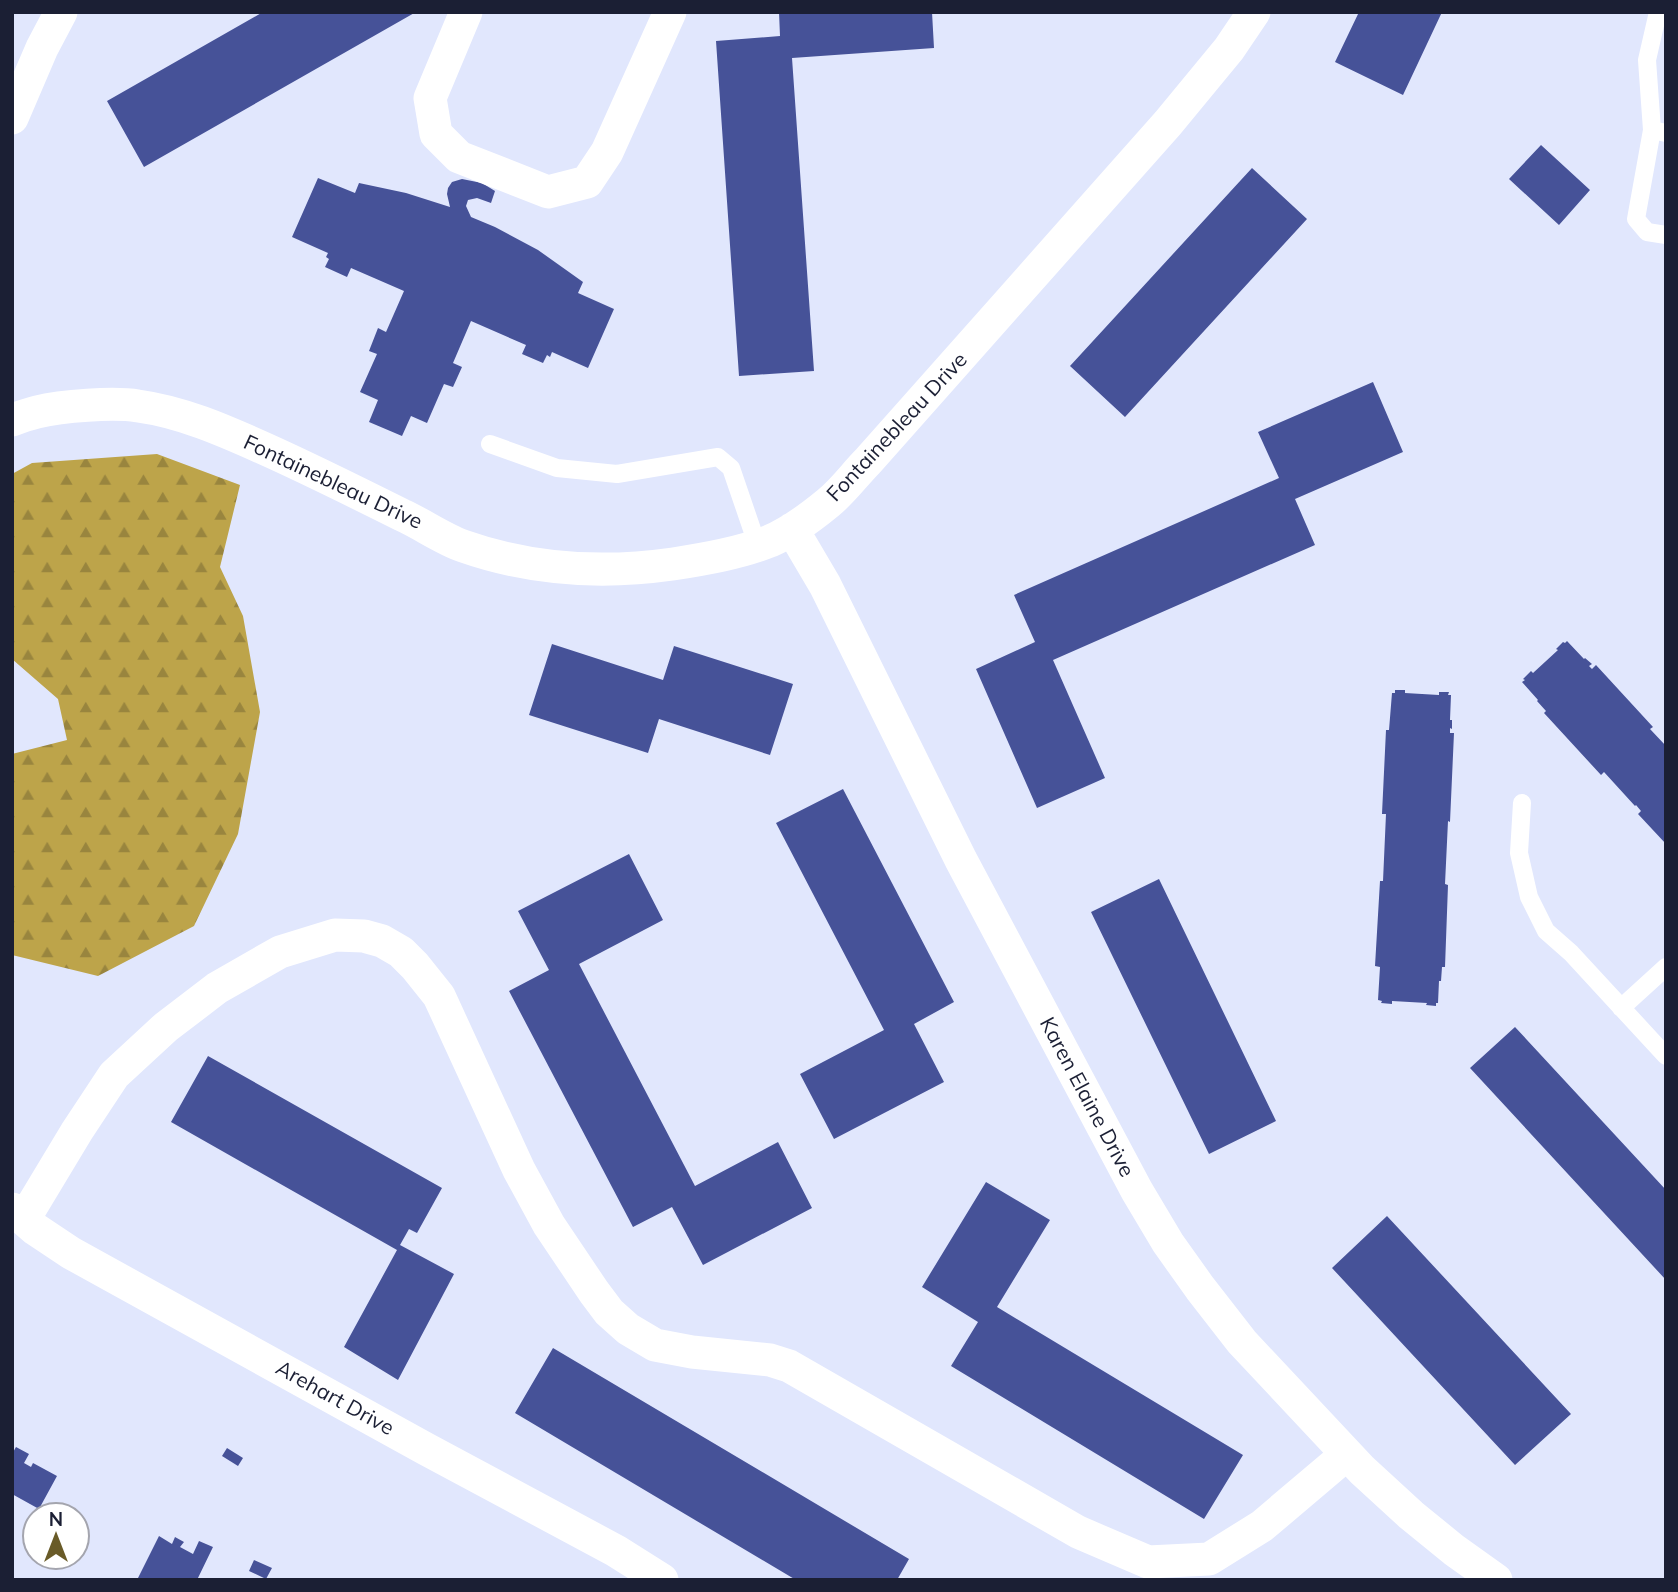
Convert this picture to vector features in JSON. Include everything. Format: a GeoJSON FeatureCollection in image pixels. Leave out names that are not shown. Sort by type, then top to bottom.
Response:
{"type":"FeatureCollection","features":[{"type":"Feature","properties":{"kind":"street"},"geometry":{"type":"LineString","coordinates":[[12,118],[42,48],[61,12]]}},
{"type":"Feature","properties":{"kind":"street"},"geometry":{"type":"LineString","coordinates":[[466,12],[429,98],[436,134],[459,157],[548,192],[587,182],[607,152],[670,12]]}},
{"type":"Feature","properties":{"kind":"street","name":"Fontainebleau Drive"},"geometry":{"type":"LineString","coordinates":[[12,420],[37,412],[108,405],[136,405],[180,415],[214,426],[291,461],[460,545],[537,565],[571,569],[642,569],[703,560],[770,541],[792,529],[829,502],[996,318],[1168,122],[1229,49],[1254,12]]}},
{"type":"Feature","properties":{"kind":"street","name":"Karen Elaine Drive"},"geometry":{"type":"LineString","coordinates":[[792,529],[825,585],[961,860],[1131,1180],[1162,1233],[1242,1342],[1362,1470],[1454,1550],[1496,1580]]}},
{"type":"Feature","properties":{"kind":"street"},"geometry":{"type":"LineString","coordinates":[[18,1214],[114,1075],[166,1027],[217,988],[280,952],[335,935],[364,936],[382,941],[401,952],[439,996],[519,1170],[549,1225],[609,1312],[628,1329],[655,1345],[692,1352],[770,1360],[789,1366],[1079,1532],[1148,1562],[1209,1559],[1262,1526],[1347,1454]]}},
{"type":"Feature","properties":{"kind":"street","name":"Arehart Drive"},"geometry":{"type":"LineString","coordinates":[[18,1214],[71,1253],[616,1551],[662,1580]]}},
{"type":"Feature","properties":{"kind":"lane"},"geometry":{"type":"LineString","coordinates":[[1658,12],[1647,60],[1659,131],[1636,219],[1647,232],[1666,235]]}},
{"type":"Feature","properties":{"kind":"lane"},"geometry":{"type":"LineString","coordinates":[[490,444],[557,468],[617,474],[718,457],[731,468],[757,544]]}},
{"type":"Feature","properties":{"kind":"lane"},"geometry":{"type":"LineString","coordinates":[[1522,803],[1519,853],[1529,897],[1546,931],[1571,953],[1666,1056]]}},
{"type":"Feature","properties":{"kind":"lane"},"geometry":{"type":"LineString","coordinates":[[1621,1008],[1666,967]]}},
{"type":"Feature","properties":{"kind":"green space"},"geometry":{"type":"Polygon","coordinates":[[[157,454],[240,485],[220,567],[243,616],[260,712],[238,834],[194,926],[98,976],[12,955],[12,754],[67,740],[58,699],[12,659],[12,474],[32,463],[157,454]]]}},
{"type":"Feature","properties":{"kind":"building"},"geometry":{"type":"Polygon","coordinates":[[[263,12],[416,12],[144,167],[107,101],[263,12]]]}},
{"type":"Feature","properties":{"kind":"building"},"geometry":{"type":"Polygon","coordinates":[[[779,12],[932,12],[934,48],[792,58],[814,371],[739,376],[716,41],[780,36],[779,12]]]}},
{"type":"Feature","properties":{"kind":"building"},"geometry":{"type":"Polygon","coordinates":[[[1359,12],[1442,12],[1403,95],[1335,62],[1359,12]]]}},
{"type":"Feature","properties":{"kind":"building"},"geometry":{"type":"Polygon","coordinates":[[[1541,145],[1590,190],[1559,225],[1509,179],[1541,145]]]}},
{"type":"Feature","properties":{"kind":"building"},"geometry":{"type":"Polygon","coordinates":[[[1252,168],[1307,219],[1125,417],[1070,366],[1252,168]]]}},
{"type":"Feature","properties":{"kind":"building"},"geometry":{"type":"Polygon","coordinates":[[[318,178],[355,193],[359,183],[406,193],[450,207],[447,194],[452,182],[462,179],[482,183],[495,191],[491,203],[477,198],[468,200],[466,206],[471,217],[538,250],[583,282],[578,293],[614,309],[588,368],[552,352],[543,363],[522,354],[526,345],[471,321],[453,363],[462,367],[453,387],[444,384],[427,423],[411,416],[402,436],[369,422],[378,400],[360,392],[377,354],[369,351],[378,328],[386,332],[404,291],[351,268],[347,277],[325,267],[329,259],[326,257],[328,253],[292,237],[318,178]]]}},
{"type":"Feature","properties":{"kind":"building"},"geometry":{"type":"Polygon","coordinates":[[[1373,382],[1403,452],[1295,499],[1315,545],[1053,660],[1105,778],[1037,808],[976,669],[1035,642],[1014,595],[1279,478],[1258,432],[1373,382]]]}},
{"type":"Feature","properties":{"kind":"building"},"geometry":{"type":"Polygon","coordinates":[[[1567,641],[1592,664],[1589,666],[1592,669],[1596,665],[1653,727],[1650,729],[1666,746],[1666,844],[1638,814],[1641,811],[1636,805],[1604,772],[1601,775],[1544,713],[1546,711],[1522,682],[1567,641]]]}},
{"type":"Feature","properties":{"kind":"building"},"geometry":{"type":"Polygon","coordinates":[[[552,644],[663,680],[674,646],[793,684],[770,755],[659,719],[648,753],[529,715],[552,644]]]}},
{"type":"Feature","properties":{"kind":"building"},"geometry":{"type":"Polygon","coordinates":[[[1395,690],[1439,695],[1439,692],[1449,692],[1448,695],[1451,695],[1450,733],[1454,733],[1445,884],[1448,885],[1445,967],[1442,967],[1436,1006],[1392,1001],[1392,1004],[1381,1003],[1382,1001],[1378,1000],[1380,967],[1375,966],[1380,881],[1383,881],[1386,814],[1382,814],[1386,730],[1389,730],[1392,693],[1395,693],[1395,690]]]}},
{"type":"Feature","properties":{"kind":"building"},"geometry":{"type":"Polygon","coordinates":[[[843,789],[954,1002],[914,1024],[944,1082],[834,1139],[800,1074],[884,1030],[776,823],[843,789]]]}},
{"type":"Feature","properties":{"kind":"building"},"geometry":{"type":"Polygon","coordinates":[[[629,854],[663,920],[579,964],[695,1186],[778,1142],[812,1208],[703,1265],[672,1207],[633,1227],[509,991],[549,970],[518,911],[629,854]]]}},
{"type":"Feature","properties":{"kind":"building"},"geometry":{"type":"Polygon","coordinates":[[[1159,879],[1276,1121],[1209,1154],[1091,912],[1159,879]]]}},
{"type":"Feature","properties":{"kind":"building"},"geometry":{"type":"Polygon","coordinates":[[[1515,1027],[1666,1190],[1666,1280],[1470,1068],[1515,1027]]]}},
{"type":"Feature","properties":{"kind":"building"},"geometry":{"type":"Polygon","coordinates":[[[208,1056],[442,1188],[417,1233],[409,1229],[400,1245],[454,1274],[398,1380],[344,1347],[397,1250],[171,1122],[208,1056]]]}},
{"type":"Feature","properties":{"kind":"building"},"geometry":{"type":"Polygon","coordinates":[[[986,1182],[1050,1220],[997,1307],[1243,1455],[1204,1519],[951,1366],[978,1322],[922,1287],[986,1182]]]}},
{"type":"Feature","properties":{"kind":"building"},"geometry":{"type":"Polygon","coordinates":[[[1387,1216],[1571,1414],[1515,1465],[1332,1268],[1387,1216]]]}},
{"type":"Feature","properties":{"kind":"building"},"geometry":{"type":"Polygon","coordinates":[[[553,1348],[909,1559],[897,1580],[796,1580],[515,1413],[553,1348]]]}},
{"type":"Feature","properties":{"kind":"building"},"geometry":{"type":"Polygon","coordinates":[[[16,1447],[29,1454],[24,1463],[31,1467],[33,1463],[57,1476],[43,1501],[25,1501],[12,1494],[12,1454],[16,1447]]]}},
{"type":"Feature","properties":{"kind":"building"},"geometry":{"type":"Polygon","coordinates":[[[227,1448],[243,1458],[238,1466],[222,1456],[227,1448]]]}},
{"type":"Feature","properties":{"kind":"building"},"geometry":{"type":"Polygon","coordinates":[[[159,1536],[172,1544],[175,1537],[184,1542],[180,1547],[193,1554],[199,1541],[213,1547],[197,1580],[137,1580],[159,1536]]]}},
{"type":"Feature","properties":{"kind":"building"},"geometry":{"type":"Polygon","coordinates":[[[254,1560],[272,1568],[266,1579],[249,1571],[254,1560]]]}}]}
